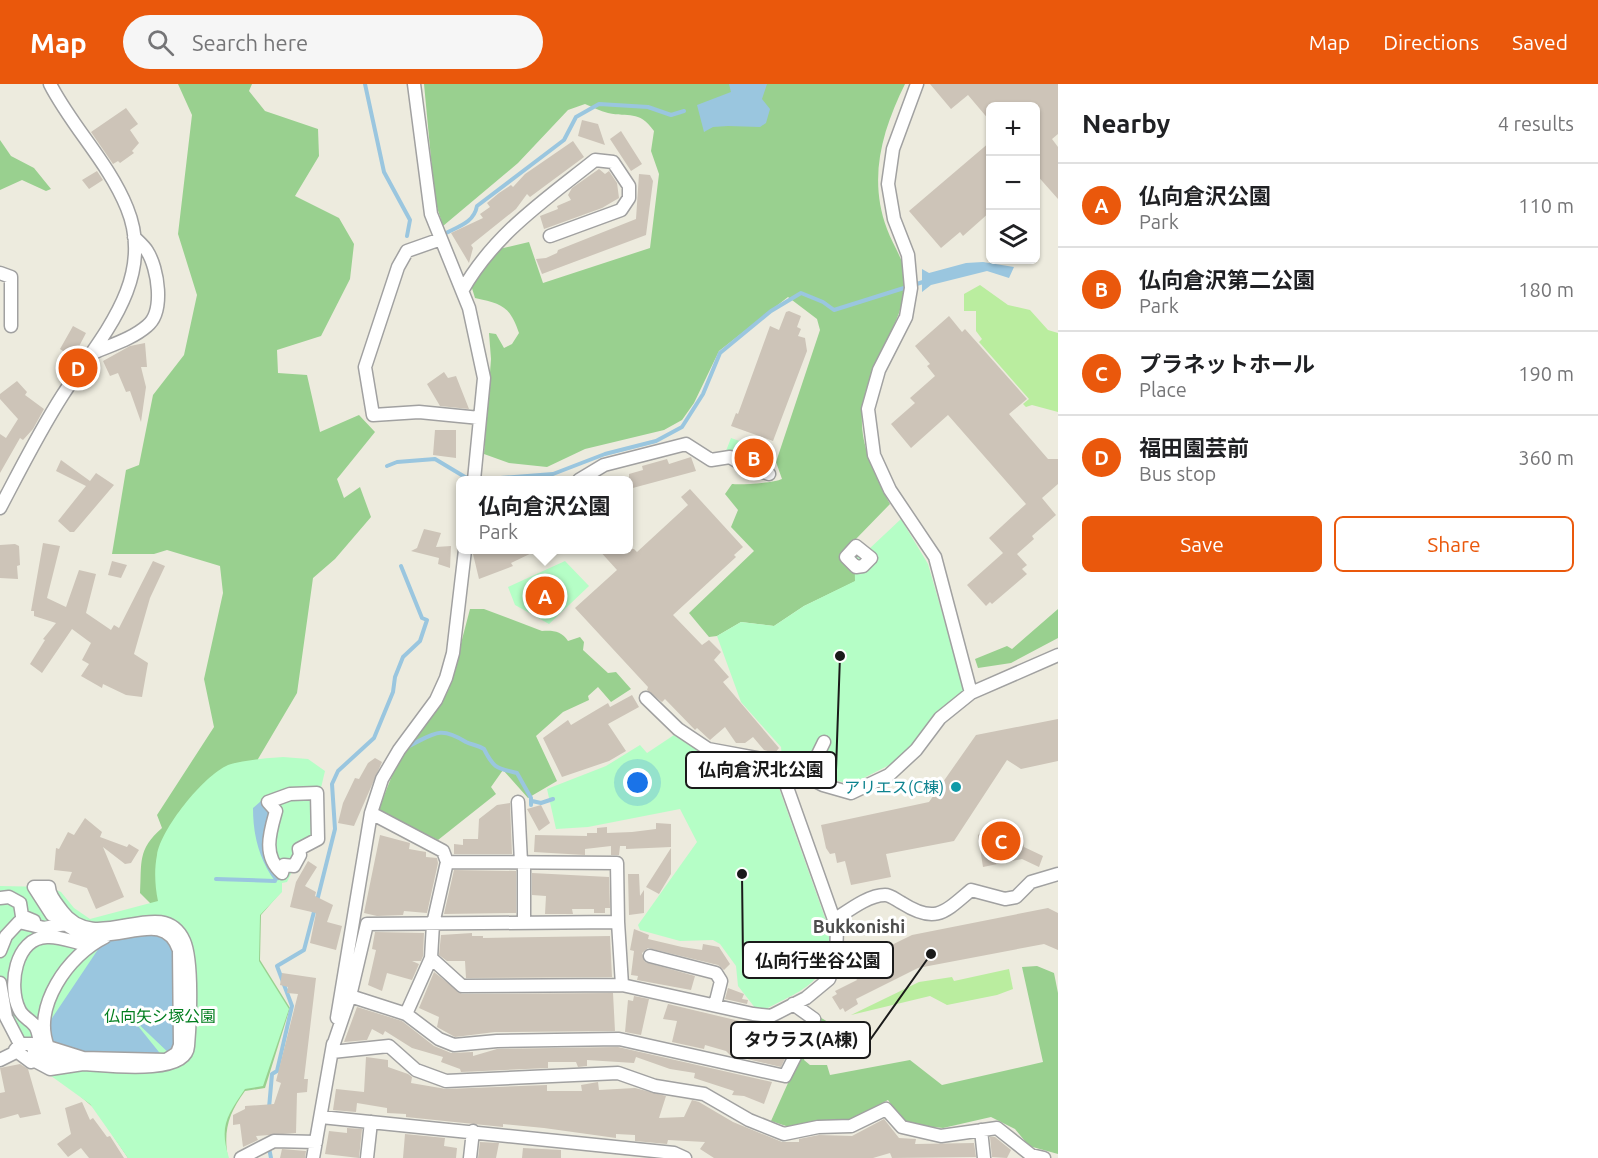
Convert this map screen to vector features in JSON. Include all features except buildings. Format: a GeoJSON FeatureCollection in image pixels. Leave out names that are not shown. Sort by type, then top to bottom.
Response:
{"type":"FeatureCollection","features":[{"type":"Feature","properties":{"kind":"street"},"geometry":{"type":"LineString","coordinates":[[0,508],[47,420],[119,312],[131,283],[135,259],[134,237],[127,208],[113,180],[51,84]]}},
{"type":"Feature","properties":{"kind":"street"},"geometry":{"type":"LineString","coordinates":[[414,84],[431,214],[462,291],[476,335],[484,378],[474,476]]}},
{"type":"Feature","properties":{"kind":"street"},"geometry":{"type":"LineString","coordinates":[[917,84],[893,149],[888,184],[894,219],[908,255],[911,284],[906,317],[879,370],[868,409],[874,455],[890,490],[935,557],[971,693]]}},
{"type":"Feature","properties":{"kind":"street"},"geometry":{"type":"LineString","coordinates":[[462,291],[490,248],[514,223],[595,160],[612,162],[629,186],[629,198],[621,210],[550,236]]}},
{"type":"Feature","properties":{"kind":"street"},"geometry":{"type":"LineString","coordinates":[[93,353],[134,335],[150,325],[156,307],[154,269],[147,251],[134,237]]}},
{"type":"Feature","properties":{"kind":"street"},"geometry":{"type":"LineString","coordinates":[[441,238],[407,251],[398,267],[365,368],[374,415],[419,412],[480,418]]}},
{"type":"Feature","properties":{"kind":"street"},"geometry":{"type":"LineString","coordinates":[[0,273],[11,277],[11,326]]}},
{"type":"Feature","properties":{"kind":"street"},"geometry":{"type":"LineString","coordinates":[[586,476],[604,465],[686,444],[711,460],[730,457],[745,466],[769,474]]}},
{"type":"Feature","properties":{"kind":"street"},"geometry":{"type":"LineString","coordinates":[[313,1158],[371,813],[382,779],[399,750],[436,700],[446,678],[453,653],[464,554]]}},
{"type":"Feature","properties":{"kind":"street"},"geometry":{"type":"LineString","coordinates":[[646,699],[678,729],[708,749],[778,762],[807,777],[851,793],[889,776],[916,750],[940,718],[971,693],[1058,655]]}},
{"type":"Feature","properties":{"kind":"street"},"geometry":{"type":"LineString","coordinates":[[807,777],[824,742]]}},
{"type":"Feature","properties":{"kind":"street"},"geometry":{"type":"LineString","coordinates":[[431,958],[462,986],[622,985],[771,1016],[794,1004],[829,979],[836,958],[837,928],[778,762]]}},
{"type":"Feature","properties":{"kind":"street"},"geometry":{"type":"LineString","coordinates":[[317,793],[318,839],[299,849],[300,855],[294,866],[284,865],[282,873],[276,868],[267,846],[276,811],[268,802],[272,799],[290,794],[317,793]]}},
{"type":"Feature","properties":{"kind":"street"},"geometry":{"type":"LineString","coordinates":[[518,801],[525,922]]}},
{"type":"Feature","properties":{"kind":"street"},"geometry":{"type":"LineString","coordinates":[[371,813],[443,851],[447,862],[433,924],[431,958],[406,1014]]}},
{"type":"Feature","properties":{"kind":"street"},"geometry":{"type":"LineString","coordinates":[[447,862],[617,863],[622,985]]}},
{"type":"Feature","properties":{"kind":"street"},"geometry":{"type":"LineString","coordinates":[[834,920],[877,896],[889,895],[928,916],[945,912],[971,890],[1005,899],[1016,897],[1031,882],[1058,874]]}},
{"type":"Feature","properties":{"kind":"street"},"geometry":{"type":"LineString","coordinates":[[0,983],[6,1017],[18,1048],[15,1050],[31,1062],[36,1061],[50,1070],[80,1062],[166,1060],[177,1053],[180,1045],[179,950],[176,939],[167,931],[155,928],[105,937],[91,935],[76,933],[35,902],[34,887],[49,887],[49,893],[66,916],[78,924],[97,930],[145,921],[167,923],[178,930],[188,954],[188,1050],[182,1058],[167,1065],[80,1062],[42,1048],[36,1026],[19,1011],[13,991],[14,973],[26,950],[38,939],[49,936],[84,944],[91,940],[91,935]]}},
{"type":"Feature","properties":{"kind":"street"},"geometry":{"type":"LineString","coordinates":[[0,898],[9,897],[20,903],[22,916],[34,921],[61,920]]}},
{"type":"Feature","properties":{"kind":"street"},"geometry":{"type":"LineString","coordinates":[[0,951],[6,936],[19,922],[44,928],[61,920]]}},
{"type":"Feature","properties":{"kind":"street"},"geometry":{"type":"LineString","coordinates":[[333,1049],[350,996],[367,924],[618,922]]}},
{"type":"Feature","properties":{"kind":"street"},"geometry":{"type":"LineString","coordinates":[[80,1062],[48,1047],[42,1033],[44,1016],[56,985],[68,967],[81,953],[105,937]]}},
{"type":"Feature","properties":{"kind":"street"},"geometry":{"type":"LineString","coordinates":[[650,956],[716,973],[721,981],[715,1005]]}},
{"type":"Feature","properties":{"kind":"street"},"geometry":{"type":"LineString","coordinates":[[350,996],[406,1014],[439,1039],[454,1045],[497,1041],[620,1039],[785,1076],[814,1019],[794,1004]]}},
{"type":"Feature","properties":{"kind":"street"},"geometry":{"type":"LineString","coordinates":[[333,1049],[389,1046],[416,1070],[446,1081],[618,1072],[655,1086],[704,1094],[749,1120],[784,1134],[818,1127],[851,1126],[886,1109],[902,1127],[941,1136],[997,1128],[1031,1155],[1044,1158]]}},
{"type":"Feature","properties":{"kind":"street"},"geometry":{"type":"LineString","coordinates":[[0,1060],[18,1048]]}},
{"type":"Feature","properties":{"kind":"street"},"geometry":{"type":"LineString","coordinates":[[321,1117],[674,1153],[685,1158]]}},
{"type":"Feature","properties":{"kind":"street"},"geometry":{"type":"LineString","coordinates":[[368,1158],[371,1122]]}},
{"type":"Feature","properties":{"kind":"street"},"geometry":{"type":"LineString","coordinates":[[981,1130],[984,1158]]}},
{"type":"Feature","properties":{"kind":"street"},"geometry":{"type":"LineString","coordinates":[[470,1158],[472,1131]]}},
{"type":"Feature","properties":{"kind":"street"},"geometry":{"type":"LineString","coordinates":[[242,1158],[270,1143],[316,1142]]}},
{"type":"Feature","properties":{"kind":"green space"},"geometry":{"type":"Polygon","coordinates":[[[178,84],[252,84],[249,91],[265,111],[318,129],[319,156],[295,196],[339,218],[354,244],[350,279],[321,336],[277,350],[278,373],[307,375],[320,432],[359,415],[375,432],[337,479],[344,498],[360,487],[371,517],[335,559],[313,578],[297,693],[258,759],[281,892],[261,915],[260,960],[290,1008],[265,1088],[245,1091],[231,1114],[226,1139],[228,1158],[128,1158],[95,1109],[50,1070],[197,950],[140,893],[141,865],[148,843],[162,828],[157,815],[214,727],[204,679],[223,593],[220,566],[167,550],[154,554],[112,554],[126,470],[139,465],[153,395],[184,355],[197,295],[178,234],[192,115],[178,84]]]}},
{"type":"Feature","properties":{"kind":"green space"},"geometry":{"type":"Polygon","coordinates":[[[424,84],[905,84],[884,137],[878,173],[881,210],[905,273],[905,289],[899,314],[874,368],[867,389],[862,425],[870,461],[890,504],[854,541],[856,581],[804,606],[774,626],[741,622],[717,636],[709,637],[689,613],[754,551],[731,527],[738,510],[725,494],[732,484],[772,482],[782,479],[776,462],[820,330],[817,319],[788,297],[719,351],[694,403],[682,420],[664,430],[585,449],[547,467],[509,463],[484,454],[491,359],[489,333],[496,334],[504,348],[512,344],[519,333],[512,317],[504,308],[475,298],[471,285],[499,249],[529,242],[543,283],[650,248],[659,174],[651,151],[654,131],[638,117],[608,113],[585,104],[568,110],[518,163],[443,226],[435,201],[424,84]]]}},
{"type":"Feature","properties":{"kind":"green space"},"geometry":{"type":"Polygon","coordinates":[[[0,140],[11,156],[34,168],[51,189],[46,191],[22,180],[0,190],[0,140]]]}},
{"type":"Feature","properties":{"kind":"green space"},"geometry":{"type":"Polygon","coordinates":[[[980,285],[1008,305],[1030,310],[1048,330],[1058,333],[1058,412],[1032,405],[1026,407],[1023,404],[1029,399],[979,342],[982,339],[976,331],[976,311],[964,311],[964,294],[980,285]]]}},
{"type":"Feature","properties":{"kind":"green space"},"geometry":{"type":"Polygon","coordinates":[[[731,438],[771,452],[763,467],[726,451],[731,438]]]}},
{"type":"Feature","properties":{"kind":"green space"},"geometry":{"type":"Polygon","coordinates":[[[901,519],[928,564],[965,692],[942,711],[899,760],[852,784],[828,779],[782,758],[781,747],[741,702],[717,636],[741,622],[774,626],[804,606],[855,581],[854,541],[868,550],[901,519]]]}},
{"type":"Feature","properties":{"kind":"green space"},"geometry":{"type":"Polygon","coordinates":[[[565,561],[589,586],[549,624],[515,605],[508,587],[565,561]]]}},
{"type":"Feature","properties":{"kind":"green space"},"geometry":{"type":"Polygon","coordinates":[[[470,609],[484,609],[542,631],[556,632],[568,641],[580,637],[584,642],[583,650],[608,673],[616,672],[631,689],[611,702],[598,687],[588,696],[589,700],[563,712],[536,736],[557,781],[528,798],[503,770],[491,787],[496,794],[438,840],[378,811],[395,768],[449,689],[470,609]]]}},
{"type":"Feature","properties":{"kind":"green space"},"geometry":{"type":"Polygon","coordinates":[[[1058,609],[1058,638],[1011,663],[978,668],[975,659],[1007,646],[1012,649],[1058,609]]]}},
{"type":"Feature","properties":{"kind":"green space"},"geometry":{"type":"Polygon","coordinates":[[[674,735],[702,753],[762,761],[773,771],[829,929],[825,961],[813,982],[764,1010],[756,1009],[738,986],[736,966],[720,944],[713,940],[680,941],[640,930],[638,925],[697,842],[680,809],[588,827],[556,829],[547,789],[606,766],[640,745],[647,753],[674,735]]]}},
{"type":"Feature","properties":{"kind":"green space","name":"仏向矢シ塚公園"},"geometry":{"type":"Polygon","coordinates":[[[283,757],[308,759],[325,771],[320,792],[322,842],[300,855],[287,882],[282,883],[282,892],[260,915],[259,961],[289,1009],[263,1086],[245,1089],[229,1114],[225,1138],[229,1158],[128,1158],[90,1104],[15,1050],[0,1018],[0,886],[49,887],[61,892],[74,908],[90,919],[158,901],[155,872],[160,844],[175,818],[196,791],[228,765],[283,757]]]}},
{"type":"Feature","properties":{"kind":"green space"},"geometry":{"type":"Polygon","coordinates":[[[1037,966],[1054,973],[1058,993],[1058,1154],[1029,1146],[1015,1129],[991,1117],[943,1128],[905,1124],[888,1100],[849,1120],[815,1121],[789,1127],[771,1121],[818,1016],[838,1028],[840,1034],[808,1044],[804,1060],[810,1065],[827,1065],[830,1075],[910,1060],[942,1085],[1043,1062],[1022,967],[1037,966]]]}},
{"type":"Feature","properties":{"kind":"green space"},"geometry":{"type":"Polygon","coordinates":[[[1009,969],[1013,989],[997,995],[947,1005],[930,996],[851,1015],[919,982],[952,977],[954,981],[1009,969]]]}},
{"type":"Feature","properties":{"kind":"water"},"geometry":{"type":"Polygon","coordinates":[[[729,84],[767,84],[762,99],[770,109],[766,123],[760,127],[713,127],[704,132],[697,105],[731,92],[729,84]]]}},
{"type":"Feature","properties":{"kind":"water"},"geometry":{"type":"Polygon","coordinates":[[[983,262],[1014,267],[1009,278],[987,271],[931,285],[922,292],[922,269],[929,273],[966,263],[983,262]]]}},
{"type":"Feature","properties":{"kind":"water"},"geometry":{"type":"Polygon","coordinates":[[[261,801],[268,802],[276,811],[274,859],[279,880],[275,881],[261,855],[254,828],[253,808],[261,801]]]}},
{"type":"Feature","properties":{"kind":"water"},"geometry":{"type":"Polygon","coordinates":[[[111,930],[178,930],[188,970],[173,1057],[130,1016],[167,1062],[60,1058],[42,1033],[111,930]]]}},
{"type":"Feature","properties":{"kind":"waterway"},"geometry":{"type":"LineString","coordinates":[[365,84],[384,172],[410,220],[407,236]]}},
{"type":"Feature","properties":{"kind":"waterway"},"geometry":{"type":"LineString","coordinates":[[446,233],[470,220],[477,206],[564,140],[576,117],[599,104],[648,107],[671,115],[684,111]]}},
{"type":"Feature","properties":{"kind":"waterway"},"geometry":{"type":"LineString","coordinates":[[527,476],[553,474],[605,454],[656,441],[682,427],[703,394],[720,353],[771,311],[801,293],[823,302],[834,310],[923,282]]}},
{"type":"Feature","properties":{"kind":"waterway"},"geometry":{"type":"LineString","coordinates":[[387,466],[397,462],[435,459],[463,476]]}},
{"type":"Feature","properties":{"kind":"waterway"},"geometry":{"type":"LineString","coordinates":[[317,901],[335,829],[332,784],[338,771],[374,738],[393,692],[395,677],[403,657],[420,641],[427,620],[422,618],[401,566]]}},
{"type":"Feature","properties":{"kind":"waterway"},"geometry":{"type":"LineString","coordinates":[[407,747],[430,735],[443,733],[482,748],[497,767],[517,773],[531,798],[531,805]]}},
{"type":"Feature","properties":{"kind":"waterway"},"geometry":{"type":"LineString","coordinates":[[532,801],[541,803],[553,799]]}},
{"type":"Feature","properties":{"kind":"waterway"},"geometry":{"type":"LineString","coordinates":[[216,879],[275,881]]}},
{"type":"Feature","properties":{"kind":"waterway"},"geometry":{"type":"LineString","coordinates":[[269,1108],[272,1074],[277,1071],[292,1006],[277,966],[304,950],[315,908]]}},
{"type":"Feature","properties":{"kind":"waterway"},"geometry":{"type":"LineString","coordinates":[[269,1148],[271,1158]]}},
{"type":"Feature","properties":{"kind":"place","name":"福田園芸前"},"geometry":{"type":"Point","coordinates":[78,368]}},
{"type":"Feature","properties":{"kind":"place","name":"仏向倉沢第二公園"},"geometry":{"type":"Point","coordinates":[754,458]}},
{"type":"Feature","properties":{"kind":"place","name":"仏向倉沢公園"},"geometry":{"type":"Point","coordinates":[545,596]}},
{"type":"Feature","properties":{"kind":"place","name":"仏向倉沢北公園"},"geometry":{"type":"Point","coordinates":[840,656]}},
{"type":"Feature","properties":{"kind":"place","name":"アリエス(C棟)"},"geometry":{"type":"Point","coordinates":[956,787]}},
{"type":"Feature","properties":{"kind":"place","name":"プラネットホール"},"geometry":{"type":"Point","coordinates":[1001,841]}},
{"type":"Feature","properties":{"kind":"place","name":"仏向行坐谷公園"},"geometry":{"type":"Point","coordinates":[742,874]}},
{"type":"Feature","properties":{"kind":"place","name":"タウラス(A棟)"},"geometry":{"type":"Point","coordinates":[931,954]}},
{"type":"Feature","properties":{"kind":"district","name":"Bukkonishi"},"geometry":{"type":"Point","coordinates":[859,927]}}]}
